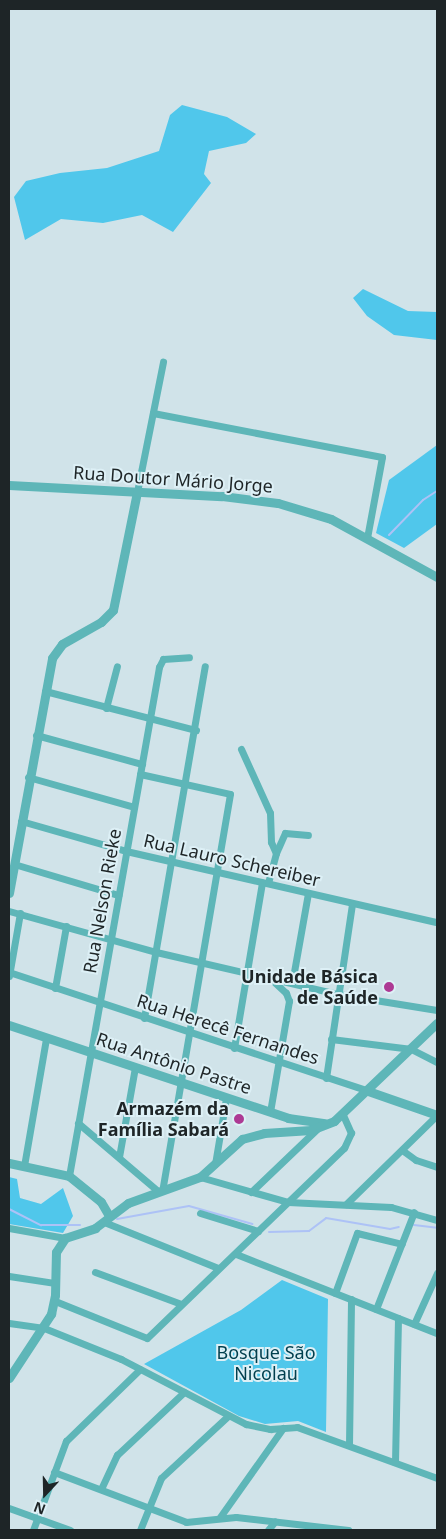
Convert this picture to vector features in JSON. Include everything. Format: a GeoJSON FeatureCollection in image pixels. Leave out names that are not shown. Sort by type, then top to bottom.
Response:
{"type":"FeatureCollection","features":[{"type":"Feature","properties":{"kind":"street"},"geometry":{"type":"LineString","coordinates":[[9,894],[28,778],[52,658],[62,644],[101,622],[113,610],[163,362]]}},
{"type":"Feature","properties":{"kind":"street"},"geometry":{"type":"LineString","coordinates":[[153,413],[382,457],[368,538]]}},
{"type":"Feature","properties":{"kind":"street","name":"Rua Doutor Mário Jorge"},"geometry":{"type":"LineString","coordinates":[[9,485],[137,492],[278,503],[320,514],[368,538],[437,577]]}},
{"type":"Feature","properties":{"kind":"street","name":"Rua Nelson Rieke"},"geometry":{"type":"LineString","coordinates":[[69,1176],[161,661],[189,657]]}},
{"type":"Feature","properties":{"kind":"street"},"geometry":{"type":"LineString","coordinates":[[106,708],[117,666]]}},
{"type":"Feature","properties":{"kind":"street"},"geometry":{"type":"LineString","coordinates":[[144,1018],[196,730],[205,666]]}},
{"type":"Feature","properties":{"kind":"street"},"geometry":{"type":"LineString","coordinates":[[45,691],[149,721],[196,730]]}},
{"type":"Feature","properties":{"kind":"street"},"geometry":{"type":"LineString","coordinates":[[36,735],[142,764]]}},
{"type":"Feature","properties":{"kind":"street"},"geometry":{"type":"LineString","coordinates":[[241,749],[270,812],[271,842],[276,853]]}},
{"type":"Feature","properties":{"kind":"street"},"geometry":{"type":"LineString","coordinates":[[140,774],[230,794],[160,1190]]}},
{"type":"Feature","properties":{"kind":"street"},"geometry":{"type":"LineString","coordinates":[[28,778],[134,806]]}},
{"type":"Feature","properties":{"kind":"street","name":"Rua Lauro Schereiber"},"geometry":{"type":"LineString","coordinates":[[21,821],[126,850],[217,870],[352,904],[437,922]]}},
{"type":"Feature","properties":{"kind":"street"},"geometry":{"type":"LineString","coordinates":[[234,1048],[265,882],[285,833],[308,835]]}},
{"type":"Feature","properties":{"kind":"street"},"geometry":{"type":"LineString","coordinates":[[14,864],[118,895]]}},
{"type":"Feature","properties":{"kind":"street"},"geometry":{"type":"LineString","coordinates":[[292,984],[308,893]]}},
{"type":"Feature","properties":{"kind":"street"},"geometry":{"type":"LineString","coordinates":[[326,1078],[352,904]]}},
{"type":"Feature","properties":{"kind":"street"},"geometry":{"type":"LineString","coordinates":[[9,911],[66,926],[110,941],[292,984],[338,994],[437,1010]]}},
{"type":"Feature","properties":{"kind":"street"},"geometry":{"type":"LineString","coordinates":[[9,974],[20,914]]}},
{"type":"Feature","properties":{"kind":"street"},"geometry":{"type":"LineString","coordinates":[[55,988],[66,926]]}},
{"type":"Feature","properties":{"kind":"street","name":"Rua Herecê Fernandes"},"geometry":{"type":"LineString","coordinates":[[9,974],[437,1115]]}},
{"type":"Feature","properties":{"kind":"street"},"geometry":{"type":"LineString","coordinates":[[270,978],[286,993],[289,1001],[280,1063],[270,1112]]}},
{"type":"Feature","properties":{"kind":"street"},"geometry":{"type":"LineString","coordinates":[[251,1192],[317,1129],[343,1115],[437,1023]]}},
{"type":"Feature","properties":{"kind":"street","name":"Rua Antônio Pastre"},"geometry":{"type":"LineString","coordinates":[[9,1025],[270,1112],[297,1120],[330,1123]]}},
{"type":"Feature","properties":{"kind":"street"},"geometry":{"type":"LineString","coordinates":[[24,1166],[46,1038]]}},
{"type":"Feature","properties":{"kind":"street"},"geometry":{"type":"LineString","coordinates":[[332,1039],[411,1049],[437,1062]]}},
{"type":"Feature","properties":{"kind":"street"},"geometry":{"type":"LineString","coordinates":[[119,1157],[135,1067]]}},
{"type":"Feature","properties":{"kind":"street"},"geometry":{"type":"LineString","coordinates":[[215,1164],[226,1098]]}},
{"type":"Feature","properties":{"kind":"street"},"geometry":{"type":"LineString","coordinates":[[55,1301],[147,1338],[349,1143],[351,1133],[343,1115]]}},
{"type":"Feature","properties":{"kind":"street"},"geometry":{"type":"LineString","coordinates":[[346,1204],[437,1115]]}},
{"type":"Feature","properties":{"kind":"street"},"geometry":{"type":"LineString","coordinates":[[78,1123],[160,1190]]}},
{"type":"Feature","properties":{"kind":"street"},"geometry":{"type":"LineString","coordinates":[[10,1373],[44,1328],[55,1301],[56,1252],[65,1238],[106,1219],[128,1203],[200,1177],[231,1146],[249,1136],[317,1129]]}},
{"type":"Feature","properties":{"kind":"street"},"geometry":{"type":"LineString","coordinates":[[402,1150],[416,1160],[437,1167]]}},
{"type":"Feature","properties":{"kind":"street"},"geometry":{"type":"LineString","coordinates":[[9,1163],[69,1176],[96,1197],[106,1219],[218,1268]]}},
{"type":"Feature","properties":{"kind":"street"},"geometry":{"type":"LineString","coordinates":[[200,1177],[288,1202],[346,1204],[414,1212],[437,1220]]}},
{"type":"Feature","properties":{"kind":"street"},"geometry":{"type":"LineString","coordinates":[[376,1309],[414,1212]]}},
{"type":"Feature","properties":{"kind":"street"},"geometry":{"type":"LineString","coordinates":[[200,1213],[258,1231]]}},
{"type":"Feature","properties":{"kind":"street"},"geometry":{"type":"LineString","coordinates":[[9,1228],[65,1238]]}},
{"type":"Feature","properties":{"kind":"street"},"geometry":{"type":"LineString","coordinates":[[335,1293],[358,1233],[402,1244]]}},
{"type":"Feature","properties":{"kind":"street"},"geometry":{"type":"LineString","coordinates":[[236,1254],[437,1333]]}},
{"type":"Feature","properties":{"kind":"street"},"geometry":{"type":"LineString","coordinates":[[95,1272],[182,1304]]}},
{"type":"Feature","properties":{"kind":"street"},"geometry":{"type":"LineString","coordinates":[[414,1324],[437,1273]]}},
{"type":"Feature","properties":{"kind":"street"},"geometry":{"type":"LineString","coordinates":[[9,1276],[55,1283]]}},
{"type":"Feature","properties":{"kind":"street"},"geometry":{"type":"LineString","coordinates":[[349,1446],[351,1300]]}},
{"type":"Feature","properties":{"kind":"street"},"geometry":{"type":"LineString","coordinates":[[395,1462],[398,1318]]}},
{"type":"Feature","properties":{"kind":"street"},"geometry":{"type":"LineString","coordinates":[[9,1323],[44,1328],[140,1369],[228,1416],[255,1428],[297,1427],[437,1478]]}},
{"type":"Feature","properties":{"kind":"street"},"geometry":{"type":"LineString","coordinates":[[34,1530],[54,1472],[69,1438],[140,1369]]}},
{"type":"Feature","properties":{"kind":"street"},"geometry":{"type":"LineString","coordinates":[[100,1489],[117,1455],[184,1392]]}},
{"type":"Feature","properties":{"kind":"street"},"geometry":{"type":"LineString","coordinates":[[140,1530],[161,1478],[228,1416]]}},
{"type":"Feature","properties":{"kind":"street"},"geometry":{"type":"LineString","coordinates":[[220,1517],[284,1428]]}},
{"type":"Feature","properties":{"kind":"street"},"geometry":{"type":"LineString","coordinates":[[54,1472],[186,1522],[220,1517],[348,1530]]}},
{"type":"Feature","properties":{"kind":"street"},"geometry":{"type":"LineString","coordinates":[[9,1508],[70,1530]]}},
{"type":"Feature","properties":{"kind":"street"},"geometry":{"type":"LineString","coordinates":[[268,1530],[275,1522]]}},
{"type":"Feature","properties":{"kind":"green space"},"geometry":{"type":"Polygon","coordinates":[[[182,105],[227,117],[256,134],[246,143],[209,151],[204,174],[211,183],[173,232],[142,215],[103,223],[61,219],[25,240],[14,197],[26,181],[60,173],[107,168],[159,151],[170,115],[182,105]]]}},
{"type":"Feature","properties":{"kind":"green space"},"geometry":{"type":"Polygon","coordinates":[[[363,289],[408,311],[437,312],[437,340],[394,335],[367,316],[353,298],[363,289]]]}},
{"type":"Feature","properties":{"kind":"green space"},"geometry":{"type":"Polygon","coordinates":[[[437,445],[437,524],[404,548],[376,533],[389,480],[437,445]]]}},
{"type":"Feature","properties":{"kind":"green space"},"geometry":{"type":"Polygon","coordinates":[[[9,1177],[17,1179],[20,1198],[41,1204],[63,1188],[73,1216],[63,1233],[9,1224],[9,1177]]]}},
{"type":"Feature","properties":{"kind":"green space","name":"Bosque São Nicolau"},"geometry":{"type":"Polygon","coordinates":[[[282,1280],[328,1299],[326,1432],[298,1421],[265,1424],[239,1416],[144,1364],[241,1310],[282,1280]]]}},
{"type":"Feature","properties":{"kind":"waterway"},"geometry":{"type":"LineString","coordinates":[[389,535],[423,500],[437,491]]}},
{"type":"Feature","properties":{"kind":"waterway"},"geometry":{"type":"LineString","coordinates":[[117,1219],[189,1206],[252,1224]]}},
{"type":"Feature","properties":{"kind":"waterway"},"geometry":{"type":"LineString","coordinates":[[9,1209],[41,1225],[80,1225]]}},
{"type":"Feature","properties":{"kind":"waterway"},"geometry":{"type":"LineString","coordinates":[[269,1232],[309,1231],[326,1218],[390,1229],[399,1227]]}},
{"type":"Feature","properties":{"kind":"waterway"},"geometry":{"type":"LineString","coordinates":[[414,1225],[437,1228]]}},
{"type":"Feature","properties":{"kind":"place","name":"Unidade Básica de Saúde"},"geometry":{"type":"Point","coordinates":[389,987]}},
{"type":"Feature","properties":{"kind":"place","name":"Armazém da Família Sabará"},"geometry":{"type":"Point","coordinates":[239,1119]}}]}
